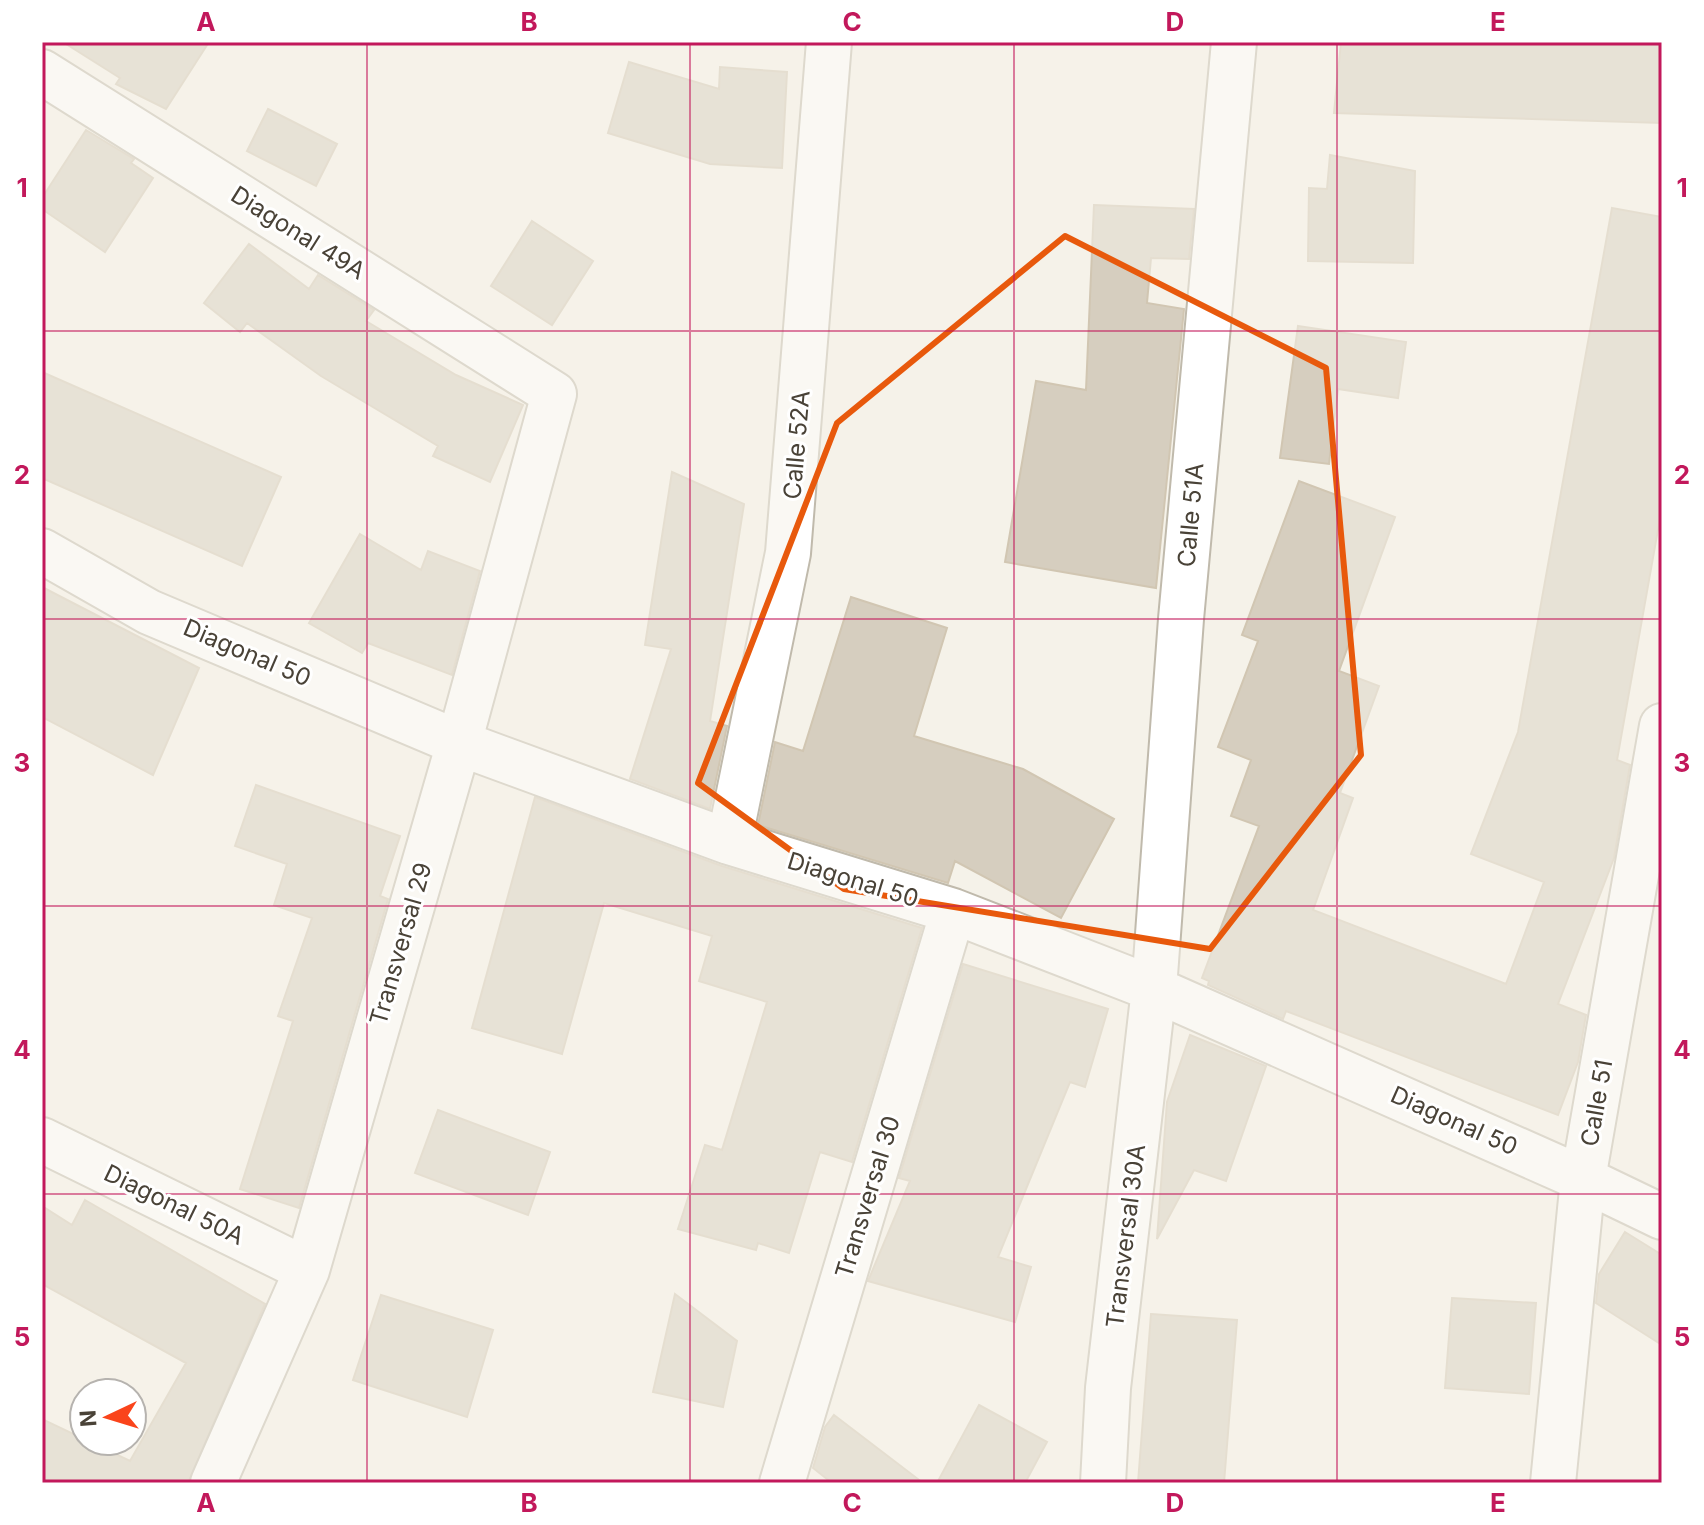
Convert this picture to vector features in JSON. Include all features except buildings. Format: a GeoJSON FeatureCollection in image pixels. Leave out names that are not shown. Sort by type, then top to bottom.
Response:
{"type":"FeatureCollection","features":[{"type":"Feature","properties":{"kind":"street","name":"Calle 52A"},"geometry":{"type":"LineString","coordinates":[[729,842],[788,553],[829,42]]}},
{"type":"Feature","properties":{"kind":"street","name":"Calle 51A"},"geometry":{"type":"LineString","coordinates":[[1154,989],[1181,619],[1234,42]]}},
{"type":"Feature","properties":{"kind":"street","name":"Diagonal 49A"},"geometry":{"type":"LineString","coordinates":[[42,72],[554,394]]}},
{"type":"Feature","properties":{"kind":"street","name":"Transversal 29"},"geometry":{"type":"LineString","coordinates":[[213,1483],[307,1270],[459,743],[554,394]]}},
{"type":"Feature","properties":{"kind":"street","name":"Diagonal 50"},"geometry":{"type":"LineString","coordinates":[[42,551],[149,612],[459,743],[729,842],[953,911],[1154,989],[1662,1217]]}},
{"type":"Feature","properties":{"kind":"street","name":"Calle 51"},"geometry":{"type":"LineString","coordinates":[[1553,1483],[1583,1179],[1662,726]]}},
{"type":"Feature","properties":{"kind":"street","name":"Transversal 30"},"geometry":{"type":"LineString","coordinates":[[782,1483],[953,911]]}},
{"type":"Feature","properties":{"kind":"street","name":"Transversal 30A"},"geometry":{"type":"LineString","coordinates":[[1103,1483],[1108,1388],[1154,989]]}},
{"type":"Feature","properties":{"kind":"street","name":"Diagonal 50A"},"geometry":{"type":"LineString","coordinates":[[42,1140],[307,1270]]}},
{"type":"Feature","properties":{"kind":"highlighted area"},"geometry":{"type":"Polygon","coordinates":[[[1065,236],[1326,368],[1361,755],[1210,949],[844,889],[698,783],[837,423],[1065,236]]]}}]}
